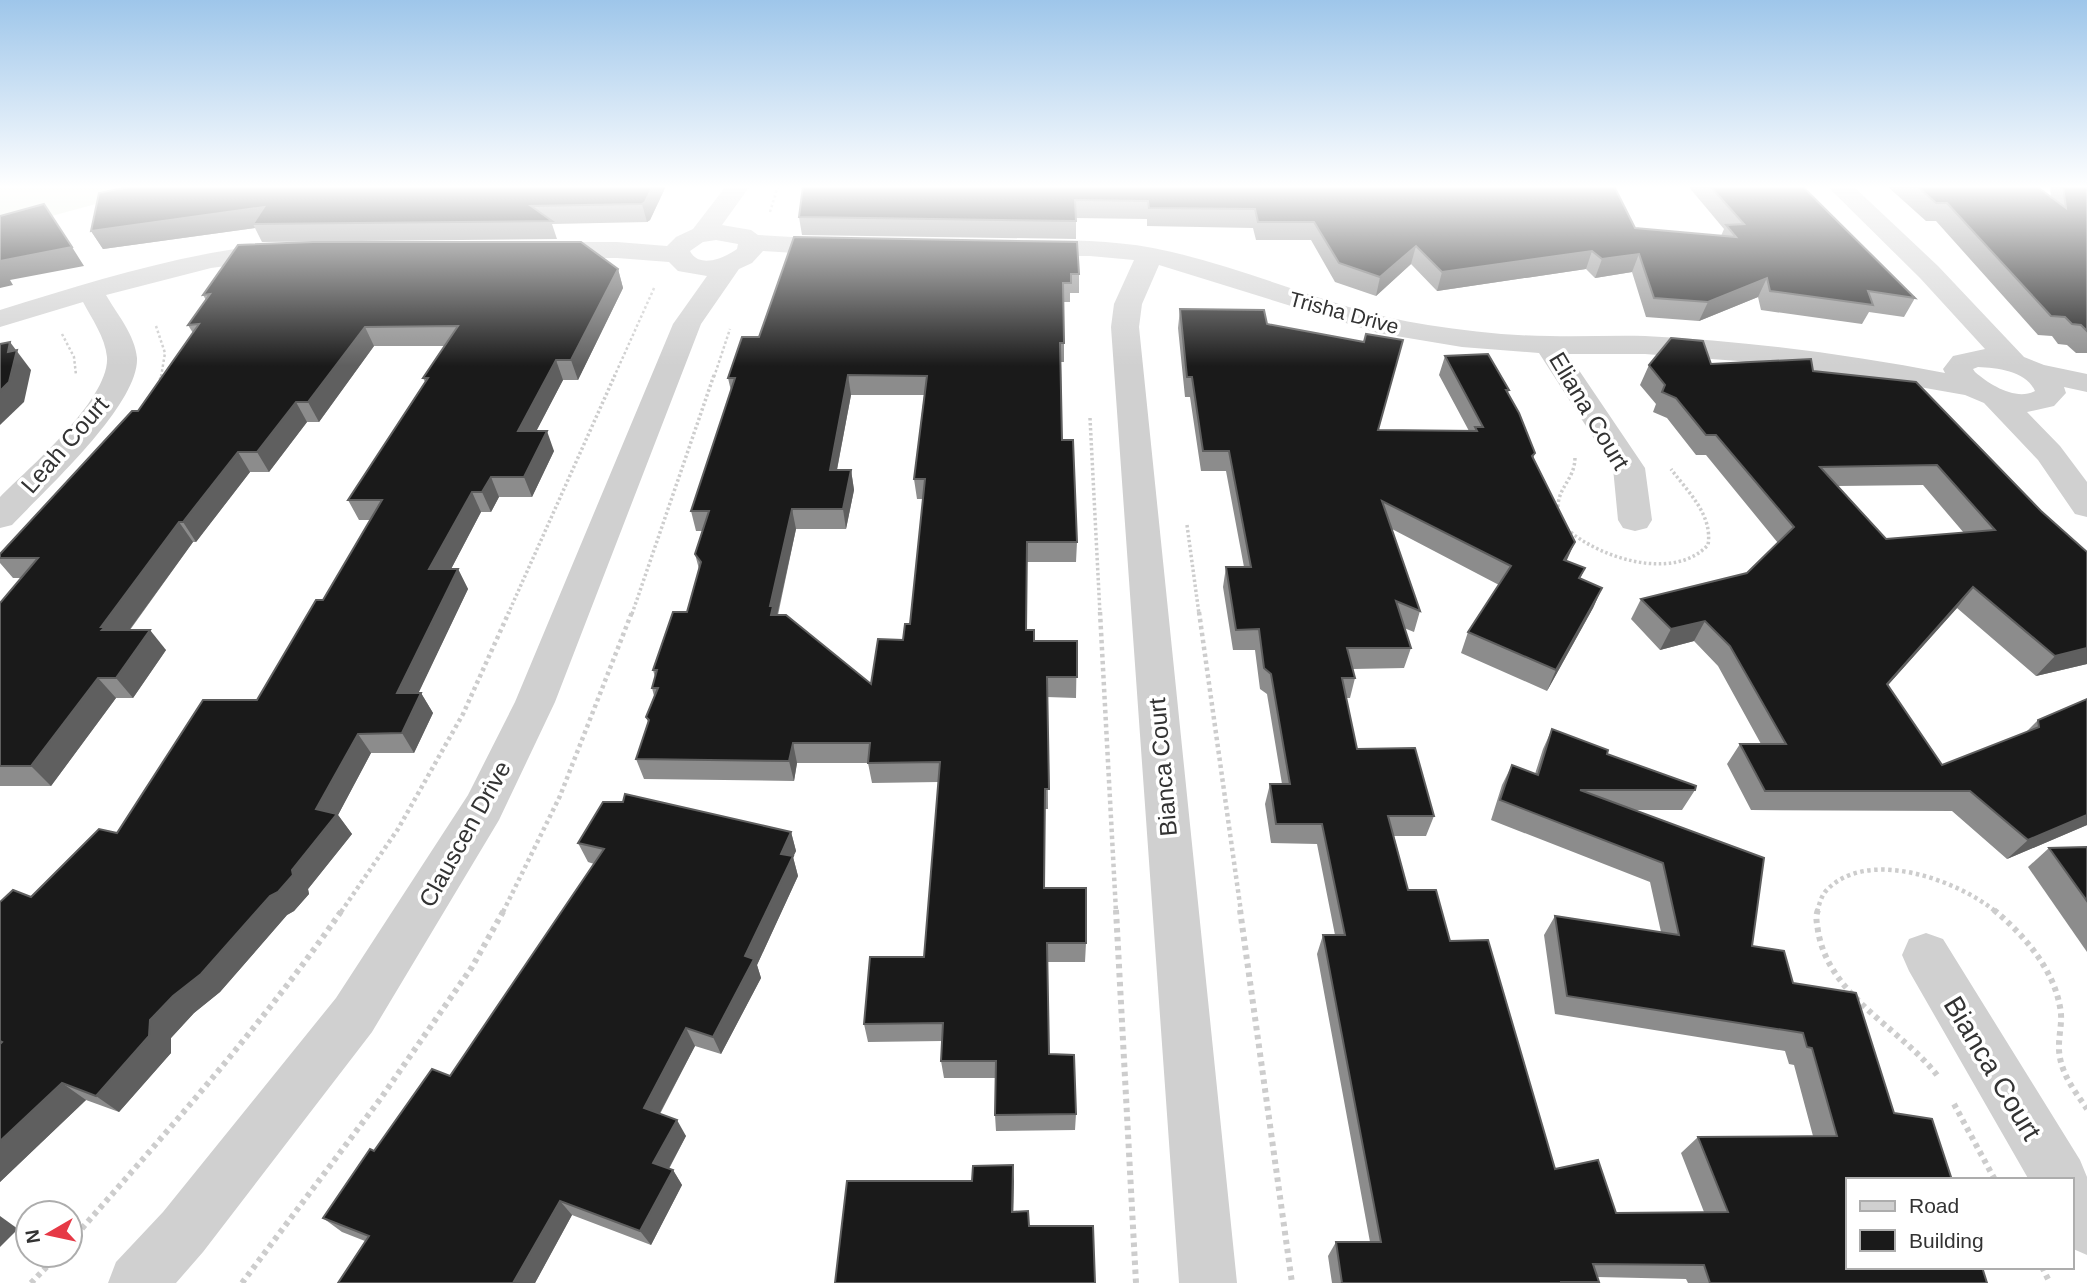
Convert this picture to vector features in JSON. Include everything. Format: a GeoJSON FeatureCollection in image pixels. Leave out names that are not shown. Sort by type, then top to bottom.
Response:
{"type":"FeatureCollection","features":[{"type":"Feature","properties":{"kind":"street"},"geometry":{"type":"LineString","coordinates":[[687,249],[690,246]]}},
{"type":"Feature","properties":{"kind":"street"},"geometry":{"type":"LineString","coordinates":[[510,250],[687,249],[695,246]]}},
{"type":"Feature","properties":{"kind":"street"},"geometry":{"type":"LineString","coordinates":[[737,246],[740,251]]}},
{"type":"Feature","properties":{"kind":"street"},"geometry":{"type":"LineString","coordinates":[[740,246],[740,251]]}},
{"type":"Feature","properties":{"kind":"street"},"geometry":{"type":"LineString","coordinates":[[1900,246],[2033,384],[2049,453]]}},
{"type":"Feature","properties":{"kind":"street"},"geometry":{"type":"LineString","coordinates":[[687,249],[709,268],[740,251],[869,248]]}},
{"type":"Feature","properties":{"kind":"street","name":"Trisha Drive"},"geometry":{"type":"LineString","coordinates":[[995,248],[1098,250],[1150,256],[1188,265],[1366,322],[1447,337],[1548,345],[1663,346],[1974,377]]}},
{"type":"Feature","properties":{"kind":"street","name":"Clauscen Drive"},"geometry":{"type":"LineString","coordinates":[[687,249],[687,324]]}},
{"type":"Feature","properties":{"kind":"street"},"geometry":{"type":"LineString","coordinates":[[0,318],[149,274],[220,257],[309,250]]}},
{"type":"Feature","properties":{"kind":"street","name":"Clauscen Drive"},"geometry":{"type":"LineString","coordinates":[[137,1283],[183,1232],[354,1015],[484,807],[535,702],[687,324],[740,251]]}},
{"type":"Feature","properties":{"kind":"street","name":"Bianca Court"},"geometry":{"type":"LineString","coordinates":[[1150,256],[1128,304],[1125,327],[1208,1283]]}},
{"type":"Feature","properties":{"kind":"street"},"geometry":{"type":"LineString","coordinates":[[1942,287],[1959,323],[1974,377],[2049,453],[2087,506]]}},
{"type":"Feature","properties":{"kind":"street","name":"Leah Court"},"geometry":{"type":"LineString","coordinates":[[0,517],[89,424],[105,404],[122,373],[117,339],[91,292]]}},
{"type":"Feature","properties":{"kind":"street","name":"Eliana Court"},"geometry":{"type":"LineString","coordinates":[[1548,345],[1629,468],[1635,520]]}},
{"type":"Feature","properties":{"kind":"street"},"geometry":{"type":"LineString","coordinates":[[1974,377],[1987,358],[2033,384],[2087,399]]}},
{"type":"Feature","properties":{"kind":"street"},"geometry":{"type":"LineString","coordinates":[[1974,377],[2010,401],[2033,384],[2087,383]]}},
{"type":"Feature","properties":{"kind":"street","name":"Bianca Court"},"geometry":{"type":"LineString","coordinates":[[1926,955],[2059,1178]]}},
{"type":"Feature","properties":{"kind":"street"},"geometry":{"type":"LineString","coordinates":[[2073,1202],[2087,1226]]}},
{"type":"Feature","properties":{"kind":"path"},"geometry":{"type":"LineString","coordinates":[[84,1226],[211,1082],[287,987],[398,829],[463,714],[658,281]]}},
{"type":"Feature","properties":{"kind":"path"},"geometry":{"type":"LineString","coordinates":[[59,329],[74,357],[76,376]]}},
{"type":"Feature","properties":{"kind":"path"},"geometry":{"type":"LineString","coordinates":[[1090,413],[1136,1283]]}},
{"type":"Feature","properties":{"kind":"path"},"geometry":{"type":"LineString","coordinates":[[1185,513],[1292,1283]]}},
{"type":"Feature","properties":{"kind":"path"},"geometry":{"type":"LineString","coordinates":[[31,1283],[44,1269]]}},
{"type":"Feature","properties":{"kind":"building"},"geometry":{"type":"Polygon","coordinates":[[[0,246],[72,247],[0,261],[0,246]]]}},
{"type":"Feature","properties":{"kind":"building"},"geometry":{"type":"Polygon","coordinates":[[[237,246],[586,246],[618,269],[571,360],[556,360],[518,431],[547,431],[524,477],[491,477],[482,492],[472,492],[429,569],[458,569],[397,693],[421,693],[402,733],[358,734],[316,809],[337,814],[292,870],[293,875],[278,892],[270,896],[201,974],[173,996],[150,1020],[149,1036],[96,1096],[62,1083],[0,1141],[0,902],[13,890],[31,897],[99,829],[117,833],[203,700],[257,700],[316,600],[323,600],[382,500],[348,500],[428,378],[423,378],[458,326],[365,327],[308,402],[296,402],[257,452],[238,452],[183,522],[179,522],[101,627],[105,627],[102,630],[150,630],[116,678],[98,678],[31,766],[0,766],[0,603],[38,558],[0,558],[0,554],[132,411],[138,411],[199,324],[188,325],[210,294],[203,295],[237,246]]]}},
{"type":"Feature","properties":{"kind":"building"},"geometry":{"type":"Polygon","coordinates":[[[791,246],[1077,246],[1079,274],[1071,274],[1071,283],[1063,283],[1064,343],[1060,343],[1062,440],[1073,440],[1077,542],[1027,542],[1026,630],[1034,630],[1034,641],[1077,641],[1077,677],[1047,677],[1049,789],[1045,789],[1044,888],[1086,888],[1086,943],[1047,943],[1049,1054],[1074,1055],[1076,1114],[995,1115],[996,1061],[941,1061],[943,1023],[864,1024],[870,957],[924,957],[940,762],[868,763],[870,743],[793,743],[789,761],[636,759],[649,720],[646,717],[658,688],[652,688],[657,670],[653,670],[673,612],[687,612],[701,562],[695,554],[709,511],[691,511],[735,378],[728,378],[742,337],[759,337],[791,246]],[[848,375],[830,470],[851,470],[843,509],[792,509],[770,606],[773,606],[771,615],[786,615],[871,684],[878,639],[903,640],[905,624],[910,624],[925,479],[914,479],[927,376],[848,375]]]}},
{"type":"Feature","properties":{"kind":"building"},"geometry":{"type":"Polygon","coordinates":[[[1329,246],[1862,246],[1915,298],[1868,291],[1873,305],[1770,291],[1767,278],[1708,302],[1654,298],[1639,254],[1602,259],[1592,251],[1442,272],[1416,246],[1380,277],[1339,263],[1329,246]]]}},
{"type":"Feature","properties":{"kind":"building"},"geometry":{"type":"Polygon","coordinates":[[[1986,246],[2087,246],[2087,331],[2081,325],[2072,324],[2065,317],[2051,316],[1986,246]]]}},
{"type":"Feature","properties":{"kind":"building"},"geometry":{"type":"Polygon","coordinates":[[[1180,309],[1264,310],[1267,324],[1364,342],[1366,334],[1403,340],[1378,430],[1477,431],[1475,427],[1483,427],[1445,356],[1488,354],[1509,390],[1506,390],[1519,413],[1535,453],[1532,456],[1575,542],[1564,560],[1585,568],[1579,578],[1602,588],[1556,670],[1468,632],[1511,566],[1382,501],[1420,611],[1396,601],[1411,648],[1347,648],[1355,678],[1342,678],[1357,749],[1415,748],[1434,816],[1388,816],[1408,890],[1436,890],[1450,941],[1488,940],[1555,1169],[1598,1160],[1616,1213],[1728,1212],[1698,1137],[1837,1136],[1812,1048],[1807,1047],[1803,1033],[1567,996],[1555,916],[1679,935],[1663,863],[1500,800],[1512,765],[1538,775],[1552,729],[1608,750],[1607,754],[1696,786],[1695,790],[1580,790],[1764,858],[1752,946],[1784,951],[1793,983],[1856,993],[1894,1113],[1932,1119],[1951,1178],[1846,1178],[1846,1269],[1983,1269],[1987,1283],[1710,1283],[1704,1265],[1593,1264],[1599,1282],[1342,1283],[1336,1242],[1381,1242],[1323,935],[1345,935],[1322,824],[1276,824],[1270,784],[1290,784],[1271,674],[1264,668],[1259,629],[1236,630],[1226,567],[1251,567],[1229,451],[1203,451],[1192,377],[1187,377],[1180,309]]]}},
{"type":"Feature","properties":{"kind":"building"},"geometry":{"type":"Polygon","coordinates":[[[1671,338],[1703,341],[1711,364],[1811,359],[1813,371],[1916,382],[2041,511],[2087,552],[2087,648],[2055,656],[1973,587],[1887,684],[1942,765],[2039,727],[2038,720],[2087,699],[2087,815],[2028,840],[1970,791],[1765,791],[1740,744],[1786,744],[1730,646],[1705,621],[1671,629],[1641,599],[1747,573],[1794,527],[1716,435],[1706,435],[1676,398],[1662,392],[1665,385],[1649,365],[1671,338]],[[1937,465],[1820,467],[1886,539],[1995,530],[1937,465]]]}},
{"type":"Feature","properties":{"kind":"building"},"geometry":{"type":"Polygon","coordinates":[[[10,342],[8,352],[17,350],[9,382],[0,391],[0,344],[10,342]]]}},
{"type":"Feature","properties":{"kind":"building"},"geometry":{"type":"Polygon","coordinates":[[[625,794],[791,832],[781,854],[793,856],[745,956],[754,959],[713,1037],[686,1028],[644,1108],[677,1120],[653,1163],[673,1170],[640,1231],[560,1201],[513,1283],[338,1283],[369,1236],[323,1218],[370,1149],[374,1151],[432,1069],[450,1076],[604,849],[578,843],[603,802],[623,802],[625,794]]]}},
{"type":"Feature","properties":{"kind":"building"},"geometry":{"type":"Polygon","coordinates":[[[2087,847],[2087,901],[2049,848],[2087,847]]]}},
{"type":"Feature","properties":{"kind":"building"},"geometry":{"type":"Polygon","coordinates":[[[1013,1165],[1012,1212],[1028,1211],[1029,1226],[1093,1226],[1095,1283],[835,1283],[847,1181],[972,1181],[973,1166],[1013,1165]]]}}]}
